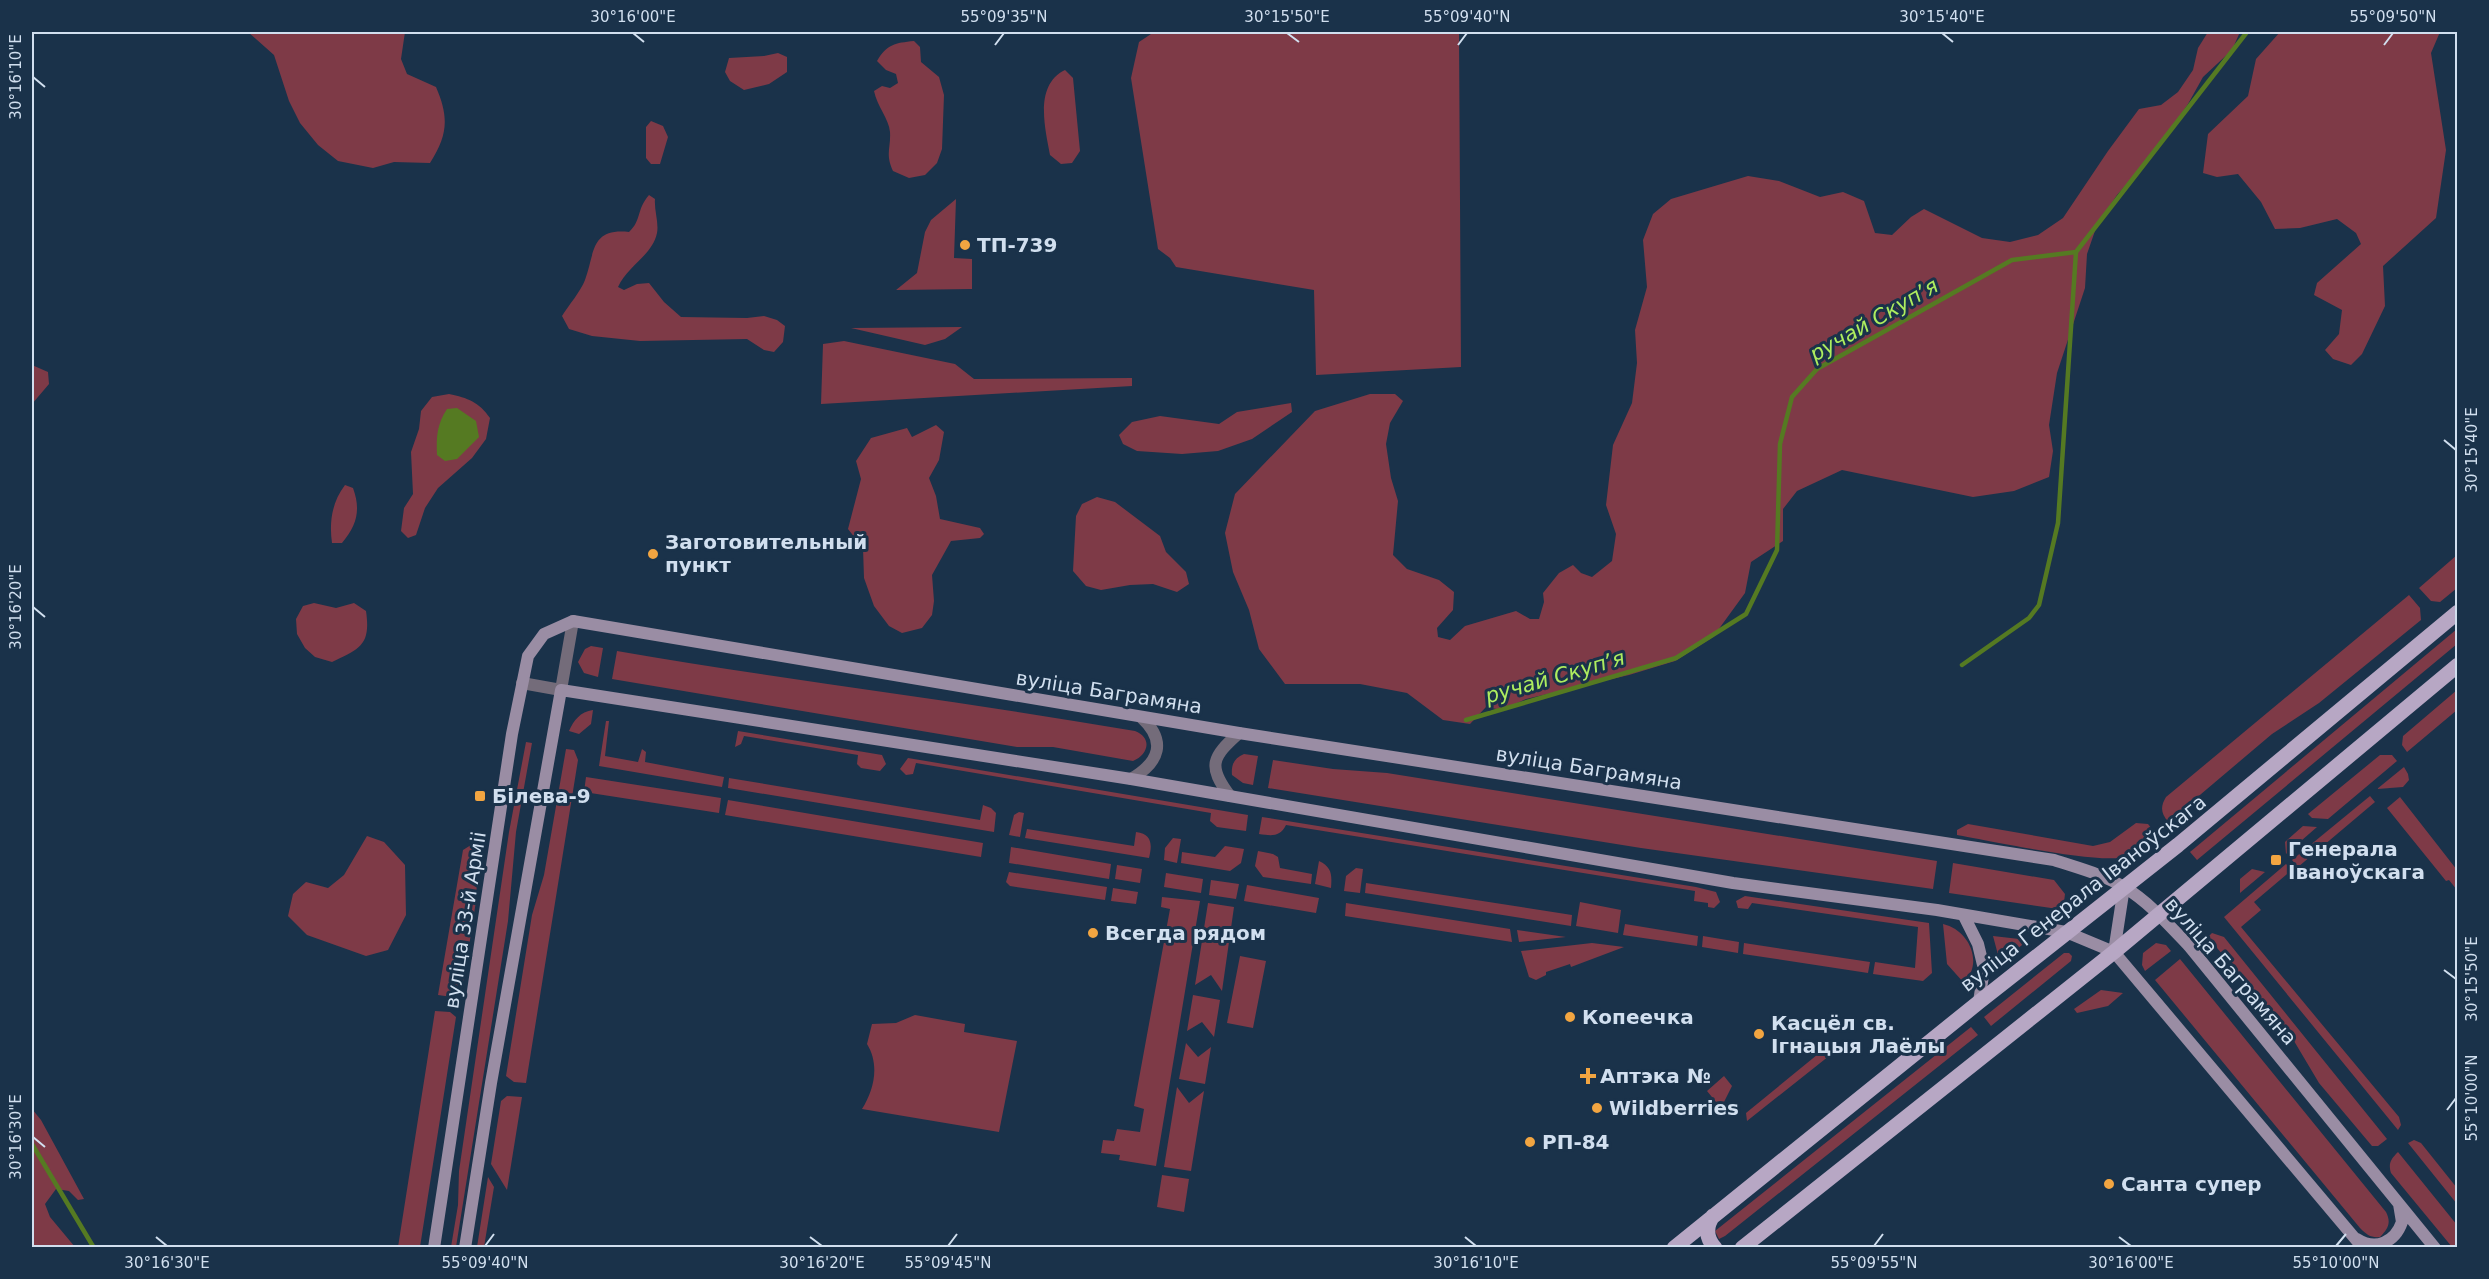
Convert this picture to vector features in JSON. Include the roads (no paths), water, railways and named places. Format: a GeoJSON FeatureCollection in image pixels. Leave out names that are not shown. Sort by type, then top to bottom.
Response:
{"type":"FeatureCollection","features":[{"type":"Feature","properties":{"kind":"main road","name":"вуліца Генерала Іваноўскага"},"geometry":{"type":"LineString","coordinates":[[1676,1246],[2291,753],[2457,612]]}},
{"type":"Feature","properties":{"kind":"main road"},"geometry":{"type":"LineString","coordinates":[[1742,1248],[2160,915],[2457,665]]}},
{"type":"Feature","properties":{"kind":"main road"},"geometry":{"type":"LineString","coordinates":[[1713,1216],[1707,1231],[1710,1242],[1715,1248]]}},
{"type":"Feature","properties":{"kind":"main road"},"geometry":{"type":"LineString","coordinates":[[1676,1246],[1694,1242],[1704,1248]]}},
{"type":"Feature","properties":{"kind":"street","name":"вуліца Баграмяна"},"geometry":{"type":"LineString","coordinates":[[573,621],[1239,733],[2054,860],[2097,874],[2124,887],[2160,915],[2189,946],[2435,1248]]}},
{"type":"Feature","properties":{"kind":"street"},"geometry":{"type":"LineString","coordinates":[[465,1248],[493,1071],[573,621]]}},
{"type":"Feature","properties":{"kind":"street","name":"вуліца 33-й Арміі"},"geometry":{"type":"LineString","coordinates":[[434,1248],[512,734],[522,683],[528,656],[544,634],[573,621]]}},
{"type":"Feature","properties":{"kind":"street"},"geometry":{"type":"LineString","coordinates":[[522,683],[1131,779],[1733,883],[2066,932],[2114,952],[2360,1243],[2370,1245],[2385,1243],[2391,1239],[2402,1222],[2398,1203]]}},
{"type":"Feature","properties":{"kind":"street"},"geometry":{"type":"LineString","coordinates":[[1131,779],[1145,771],[1153,762],[1157,749],[1157,737],[1151,726],[1141,717]]}},
{"type":"Feature","properties":{"kind":"street"},"geometry":{"type":"LineString","coordinates":[[1230,796],[1218,781],[1214,771],[1214,762],[1222,749],[1239,733]]}},
{"type":"Feature","properties":{"kind":"street"},"geometry":{"type":"LineString","coordinates":[[2114,952],[2124,887]]}},
{"type":"Feature","properties":{"kind":"street"},"geometry":{"type":"LineString","coordinates":[[1964,916],[1978,944],[1984,969],[1979,1002]]}},
{"type":"Feature","properties":{"kind":"waterway","name":"ручай Скупʼя"},"geometry":{"type":"LineString","coordinates":[[1466,720],[1676,658],[1746,614],[1777,550],[1780,444],[1792,397],[1817,369],[2012,260],[2076,252],[2247,32]]}},
{"type":"Feature","properties":{"kind":"waterway"},"geometry":{"type":"LineString","coordinates":[[1962,665],[2029,618],[2039,605],[2058,523],[2076,252]]}},
{"type":"Feature","properties":{"kind":"waterway"},"geometry":{"type":"LineString","coordinates":[[32,1144],[94,1248]]}},
{"type":"Feature","properties":{"kind":"place","name":"ТП-739"},"geometry":{"type":"Point","coordinates":[965,245]}},
{"type":"Feature","properties":{"kind":"place","name":"Заготовительный пункт"},"geometry":{"type":"Point","coordinates":[653,554]}},
{"type":"Feature","properties":{"kind":"place","name":"Білева-9"},"geometry":{"type":"Point","coordinates":[480,796]}},
{"type":"Feature","properties":{"kind":"place","name":"Генерала Іваноўскага"},"geometry":{"type":"Point","coordinates":[2276,860]}},
{"type":"Feature","properties":{"kind":"place","name":"Всегда рядом"},"geometry":{"type":"Point","coordinates":[1093,933]}},
{"type":"Feature","properties":{"kind":"place","name":"Копеечка"},"geometry":{"type":"Point","coordinates":[1570,1017]}},
{"type":"Feature","properties":{"kind":"place","name":"Касцёл св. Ігнацыя Лаёлы"},"geometry":{"type":"Point","coordinates":[1759,1034]}},
{"type":"Feature","properties":{"kind":"place","name":"Аптэка №"},"geometry":{"type":"Point","coordinates":[1588,1076]}},
{"type":"Feature","properties":{"kind":"place","name":"Wildberries"},"geometry":{"type":"Point","coordinates":[1597,1108]}},
{"type":"Feature","properties":{"kind":"place","name":"РП-84"},"geometry":{"type":"Point","coordinates":[1530,1142]}},
{"type":"Feature","properties":{"kind":"place","name":"Санта супер"},"geometry":{"type":"Point","coordinates":[2109,1184]}}]}
